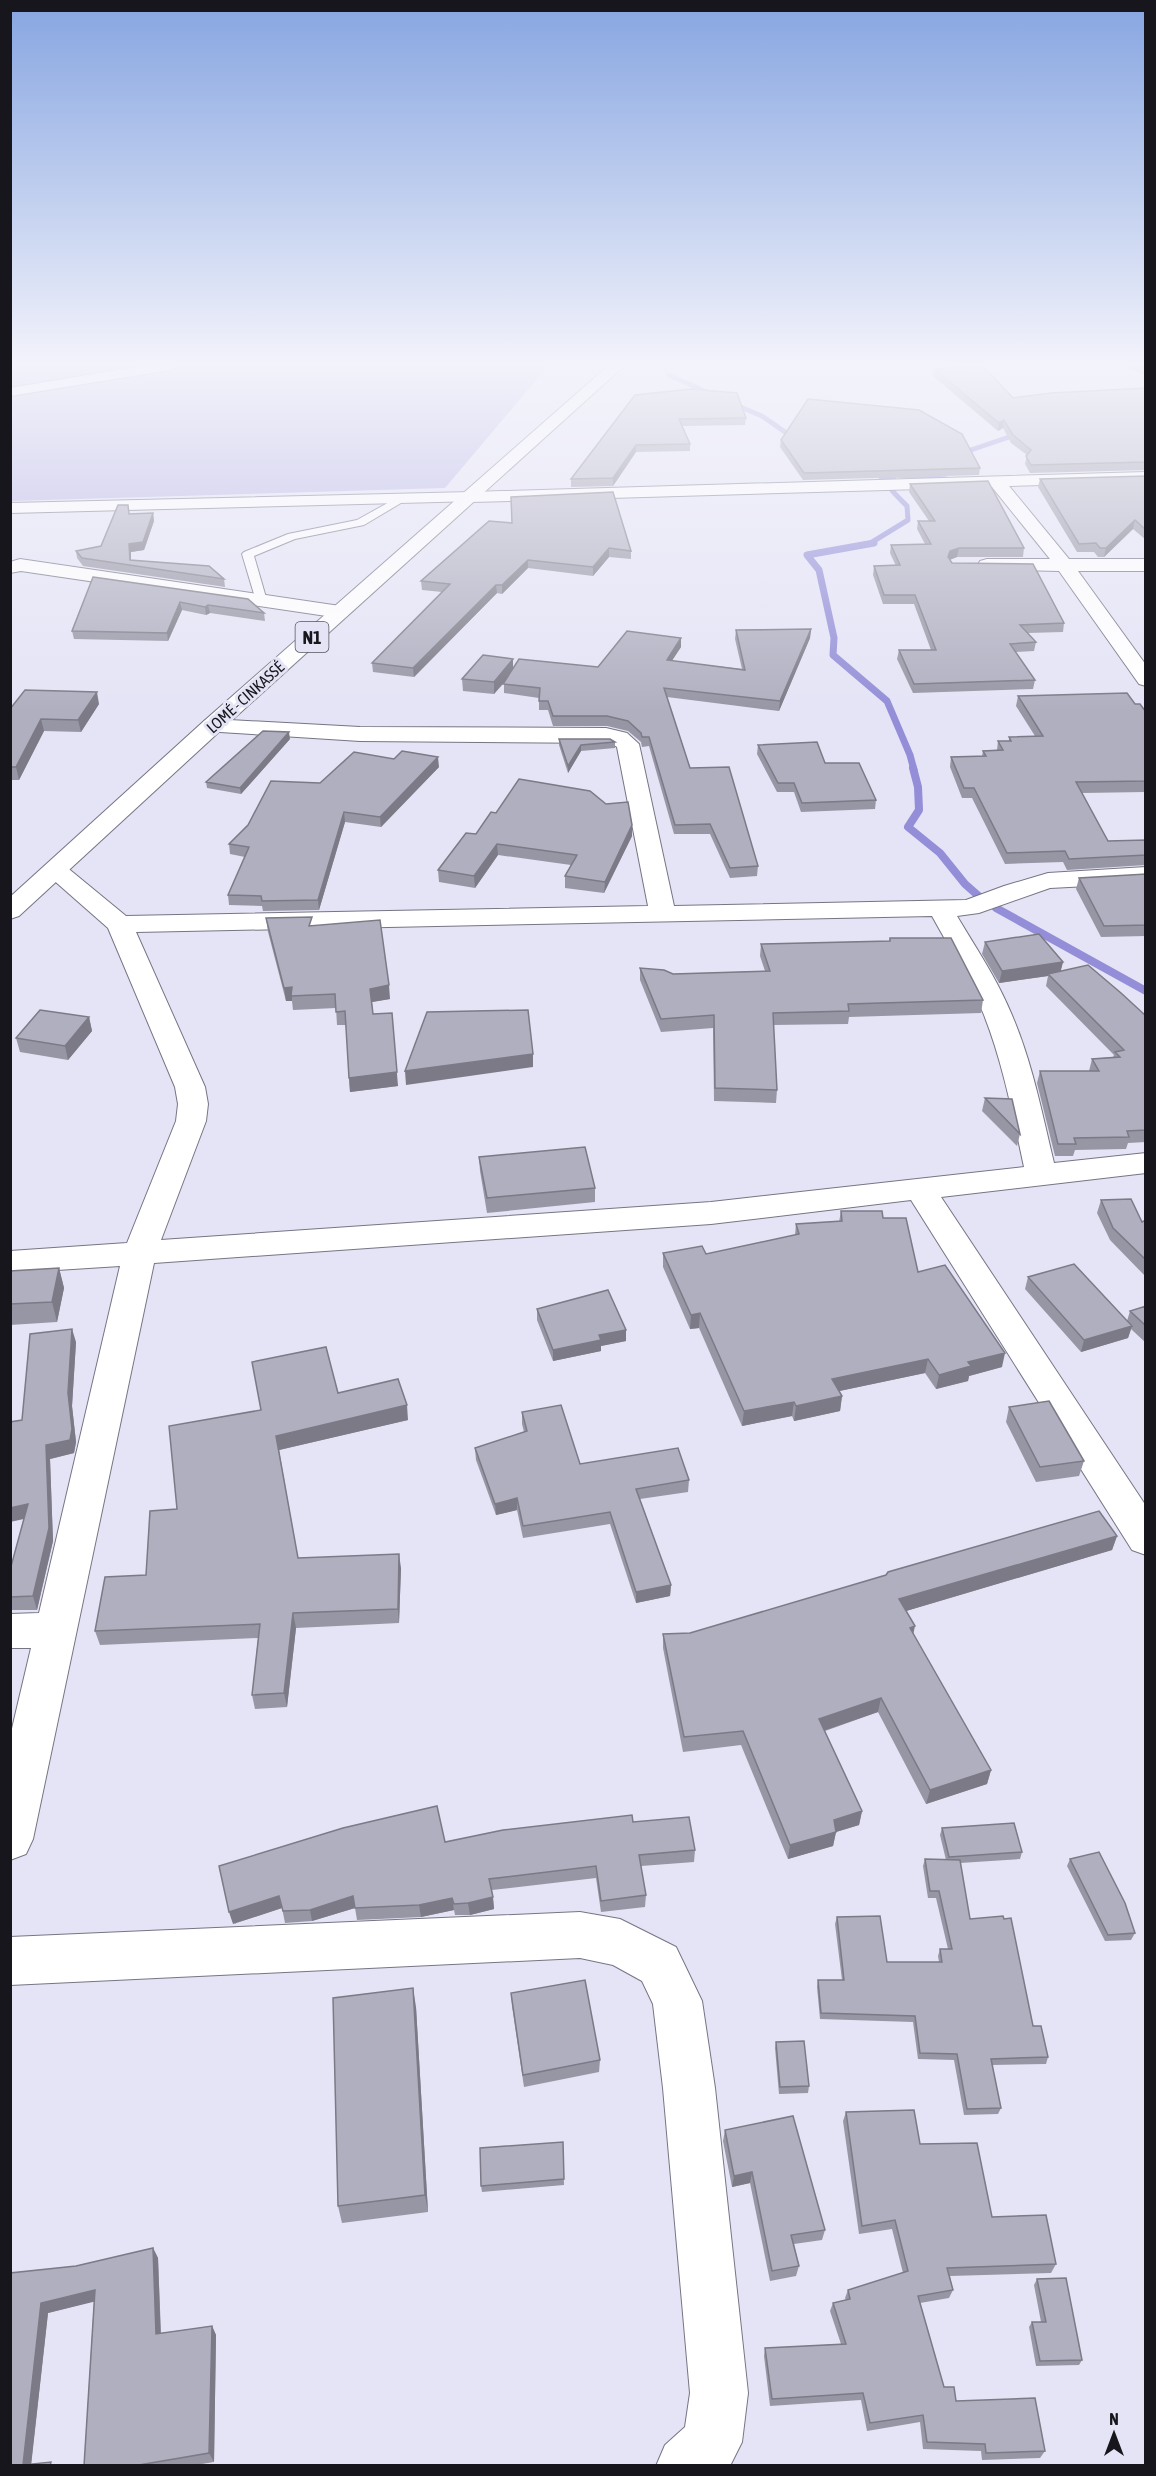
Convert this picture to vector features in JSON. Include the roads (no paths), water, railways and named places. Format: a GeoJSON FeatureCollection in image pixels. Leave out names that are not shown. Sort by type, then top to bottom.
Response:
{"type":"FeatureCollection","features":[{"type":"Feature","properties":{"kind":"main road","name":"LOMÉ - CINKASSÉ"},"geometry":{"type":"LineString","coordinates":[[10,911],[212,726],[488,482]]}},
{"type":"Feature","properties":{"kind":"main road"},"geometry":{"type":"LineString","coordinates":[[997,482],[1063,565],[1146,680]]}},
{"type":"Feature","properties":{"kind":"main road"},"geometry":{"type":"LineString","coordinates":[[10,508],[1011,482]]}},
{"type":"Feature","properties":{"kind":"main road"},"geometry":{"type":"LineString","coordinates":[[10,568],[20,565],[340,612]]}},
{"type":"Feature","properties":{"kind":"main road"},"geometry":{"type":"LineString","coordinates":[[970,565],[1146,565]]}},
{"type":"Feature","properties":{"kind":"main road"},"geometry":{"type":"LineString","coordinates":[[212,726],[349,734],[606,735],[618,738],[628,744],[662,913]]}},
{"type":"Feature","properties":{"kind":"main road"},"geometry":{"type":"LineString","coordinates":[[10,1839],[139,1254],[183,1144],[191,1121],[193,1104],[190,1087],[120,924],[55,870]]}},
{"type":"Feature","properties":{"kind":"main road"},"geometry":{"type":"LineString","coordinates":[[120,924],[970,908],[1013,891],[1048,881],[1146,874]]}},
{"type":"Feature","properties":{"kind":"main road"},"geometry":{"type":"LineString","coordinates":[[940,908],[988,993],[1004,1033],[1020,1081],[1041,1174]]}},
{"type":"Feature","properties":{"kind":"main road"},"geometry":{"type":"LineString","coordinates":[[10,1262],[711,1213],[921,1191],[1041,1174],[1146,1163]]}},
{"type":"Feature","properties":{"kind":"main road"},"geometry":{"type":"LineString","coordinates":[[921,1191],[1146,1539]]}},
{"type":"Feature","properties":{"kind":"main road"},"geometry":{"type":"LineString","coordinates":[[10,1631],[56,1630]]}},
{"type":"Feature","properties":{"kind":"main road"},"geometry":{"type":"LineString","coordinates":[[10,1961],[580,1935],[620,1943],[659,1964],[677,2001],[689,2088],[719,2393],[707,2458]]}},
{"type":"Feature","properties":{"kind":"lane"},"geometry":{"type":"LineString","coordinates":[[261,601],[248,554],[292,536],[360,523],[402,498]]}},
{"type":"Feature","properties":{"kind":"waterway"},"geometry":{"type":"LineString","coordinates":[[869,544],[908,520],[907,506],[891,490],[886,482]]}},
{"type":"Feature","properties":{"kind":"waterway"},"geometry":{"type":"LineString","coordinates":[[869,544],[874,543]]}},
{"type":"Feature","properties":{"kind":"waterway"},"geometry":{"type":"LineString","coordinates":[[869,544],[807,555],[819,570],[834,638],[833,655],[887,701],[914,770]]}},
{"type":"Feature","properties":{"kind":"waterway"},"geometry":{"type":"LineString","coordinates":[[913,768],[918,787],[919,810],[908,827],[940,853],[965,884],[982,899]]}},
{"type":"Feature","properties":{"kind":"waterway"},"geometry":{"type":"LineString","coordinates":[[996,908],[1146,991]]}}]}
